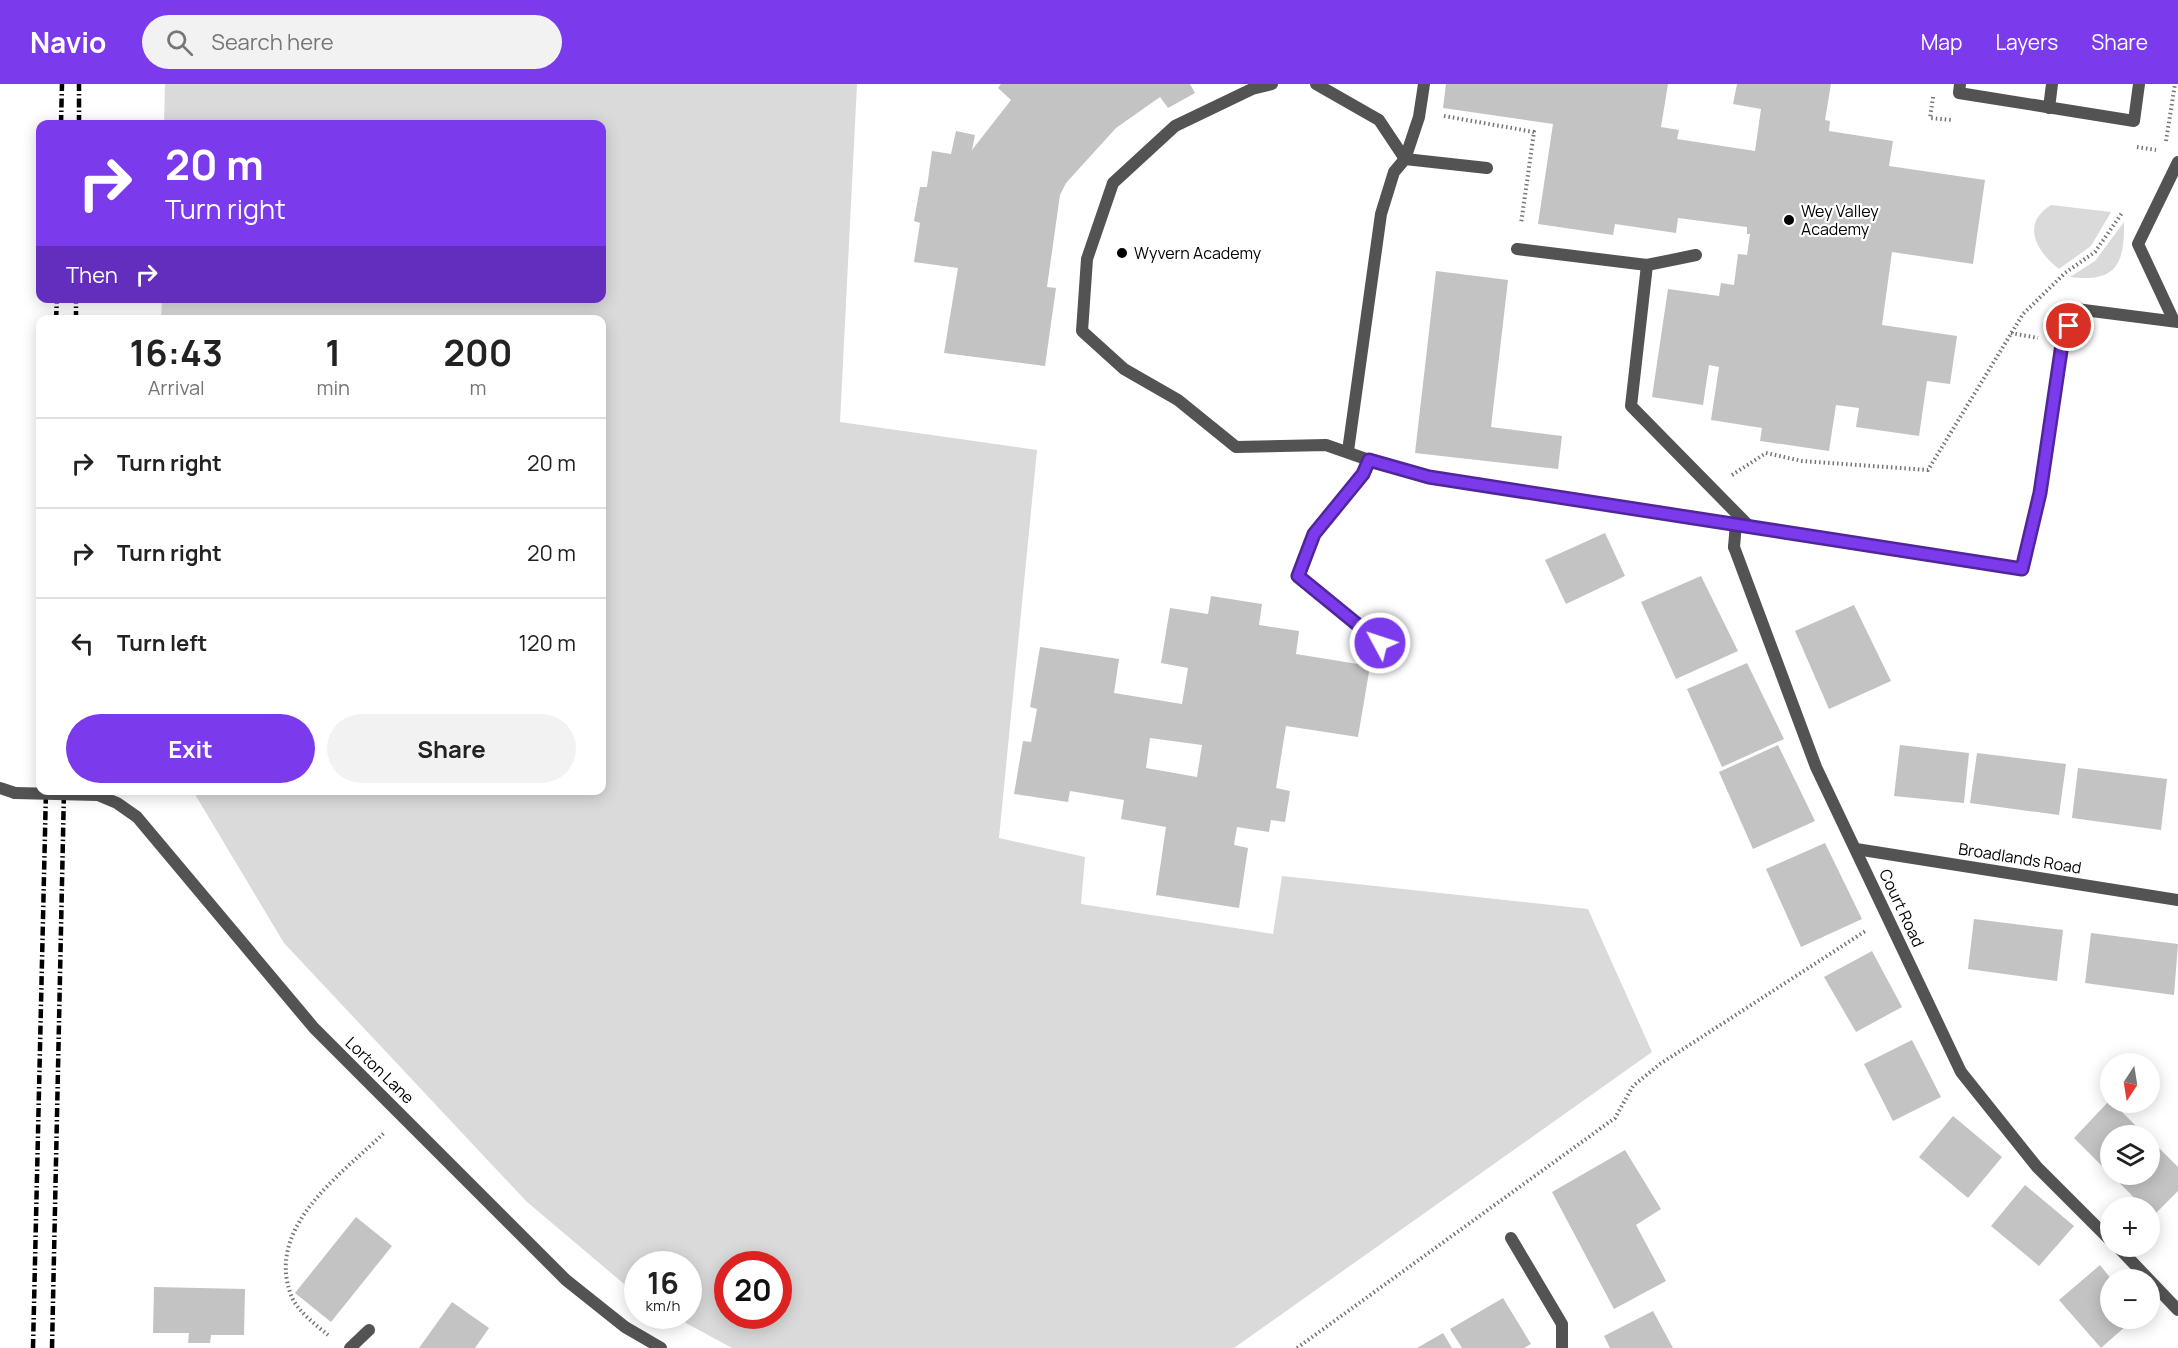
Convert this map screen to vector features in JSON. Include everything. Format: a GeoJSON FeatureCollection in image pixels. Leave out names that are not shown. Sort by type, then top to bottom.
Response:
{"type":"FeatureCollection","features":[{"type":"Feature","properties":{"kind":"street"},"geometry":{"type":"LineString","coordinates":[[1272,84],[1252,89],[1175,126],[1113,183],[1086,259],[1082,331],[1124,369],[1178,400],[1236,447],[1326,445],[1429,477],[2022,569],[2040,493],[2062,344],[2076,309],[2176,322]]}},
{"type":"Feature","properties":{"kind":"street"},"geometry":{"type":"LineString","coordinates":[[1316,84],[1378,120],[1405,159],[1487,168]]}},
{"type":"Feature","properties":{"kind":"street"},"geometry":{"type":"LineString","coordinates":[[1348,451],[1381,214],[1394,172],[1405,159],[1419,117],[1424,84]]}},
{"type":"Feature","properties":{"kind":"street"},"geometry":{"type":"LineString","coordinates":[[1960,84],[1959,93],[2134,121],[2139,84]]}},
{"type":"Feature","properties":{"kind":"street"},"geometry":{"type":"LineString","coordinates":[[2049,108],[2052,84]]}},
{"type":"Feature","properties":{"kind":"street"},"geometry":{"type":"LineString","coordinates":[[2176,322],[2138,244],[2178,162]]}},
{"type":"Feature","properties":{"kind":"street"},"geometry":{"type":"LineString","coordinates":[[1517,249],[1647,265],[1696,255]]}},
{"type":"Feature","properties":{"kind":"street"},"geometry":{"type":"LineString","coordinates":[[1647,265],[1631,406],[1749,526]]}},
{"type":"Feature","properties":{"kind":"street"},"geometry":{"type":"LineString","coordinates":[[1369,460],[1363,474],[1314,534],[1298,576],[1380,643]]}},
{"type":"Feature","properties":{"kind":"street","name":"Court Road"},"geometry":{"type":"LineString","coordinates":[[1736,524],[1734,547],[1816,767],[1961,1072],[2037,1167],[2100,1230]]}},
{"type":"Feature","properties":{"kind":"street","name":"Lorton Lane"},"geometry":{"type":"LineString","coordinates":[[0,788],[15,793],[36,794]]}},
{"type":"Feature","properties":{"kind":"street","name":"Lorton Lane"},"geometry":{"type":"LineString","coordinates":[[98,795],[117,803],[137,817],[314,1028],[566,1280],[625,1326],[661,1348]]}},
{"type":"Feature","properties":{"kind":"street","name":"Broadlands Road"},"geometry":{"type":"LineString","coordinates":[[1856,849],[2178,900]]}},
{"type":"Feature","properties":{"kind":"street"},"geometry":{"type":"LineString","coordinates":[[1511,1238],[1562,1324],[1562,1348]]}},
{"type":"Feature","properties":{"kind":"street"},"geometry":{"type":"LineString","coordinates":[[2127,1257],[2178,1310]]}},
{"type":"Feature","properties":{"kind":"street"},"geometry":{"type":"LineString","coordinates":[[350,1348],[369,1330]]}},
{"type":"Feature","properties":{"kind":"path"},"geometry":{"type":"LineString","coordinates":[[2165,152],[2175,84]]}},
{"type":"Feature","properties":{"kind":"path"},"geometry":{"type":"LineString","coordinates":[[1443,116],[1534,132],[1521,230]]}},
{"type":"Feature","properties":{"kind":"path"},"geometry":{"type":"LineString","coordinates":[[1713,489],[1766,453],[1802,461],[1928,470],[2023,314],[2065,273],[2096,252],[2127,206]]}},
{"type":"Feature","properties":{"kind":"path"},"geometry":{"type":"LineString","coordinates":[[1297,1348],[1615,1118],[1634,1086],[1660,1064],[1888,917]]}},
{"type":"Feature","properties":{"kind":"path"},"geometry":{"type":"LineString","coordinates":[[336,1342],[315,1325],[291,1297],[285,1264],[289,1242],[297,1221],[402,1114]]}},
{"type":"Feature","properties":{"kind":"shaded area"},"geometry":{"type":"Polygon","coordinates":[[[165,84],[857,84],[840,422],[1037,450],[999,838],[1085,857],[1081,904],[1273,934],[1282,876],[1588,909],[1652,1052],[1234,1348],[732,1348],[697,1329],[702,1329],[702,1251],[624,1251],[624,1284],[526,1201],[284,943],[195,795],[606,795],[606,315],[161,315],[162,303],[606,303],[606,120],[164,120],[165,84]]]}},
{"type":"Feature","properties":{"kind":"shaded area"},"geometry":{"type":"Polygon","coordinates":[[[2051,205],[2111,212],[2091,246],[2059,269],[2044,254],[2035,238],[2036,221],[2051,205]]]}},
{"type":"Feature","properties":{"kind":"shaded area"},"geometry":{"type":"Polygon","coordinates":[[[2124,222],[2122,250],[2114,268],[2098,277],[2070,277],[2095,261],[2124,222]]]}},
{"type":"Feature","properties":{"kind":"building"},"geometry":{"type":"Polygon","coordinates":[[[1001,84],[1190,84],[1195,93],[1168,108],[1160,97],[1116,128],[1066,183],[1060,195],[1047,287],[1056,288],[1045,366],[944,353],[958,268],[914,262],[920,223],[914,221],[920,187],[927,187],[932,151],[951,154],[956,131],[975,135],[972,150],[1011,100],[998,88],[1001,84]]]}},
{"type":"Feature","properties":{"kind":"building"},"geometry":{"type":"Polygon","coordinates":[[[1446,84],[1668,84],[1661,127],[1679,130],[1677,139],[1755,151],[1761,109],[1733,104],[1737,84],[1831,84],[1825,120],[1830,121],[1829,131],[1893,141],[1889,166],[1985,180],[1973,264],[1892,252],[1882,325],[1957,336],[1950,384],[1927,381],[1919,436],[1856,427],[1859,408],[1836,405],[1829,451],[1760,441],[1762,428],[1711,420],[1719,367],[1709,365],[1703,405],[1652,397],[1668,289],[1719,296],[1721,283],[1734,285],[1738,254],[1747,255],[1750,234],[1747,234],[1747,227],[1678,218],[1676,233],[1615,224],[1613,235],[1538,224],[1553,124],[1443,108],[1446,84]]]}},
{"type":"Feature","properties":{"kind":"building"},"geometry":{"type":"Polygon","coordinates":[[[1436,271],[1508,280],[1491,427],[1562,436],[1558,469],[1415,453],[1436,271]]]}},
{"type":"Feature","properties":{"kind":"building"},"geometry":{"type":"Polygon","coordinates":[[[1605,533],[1625,576],[1566,604],[1545,560],[1605,533]]]}},
{"type":"Feature","properties":{"kind":"building"},"geometry":{"type":"Polygon","coordinates":[[[1701,576],[1738,651],[1676,679],[1641,602],[1701,576]]]}},
{"type":"Feature","properties":{"kind":"building"},"geometry":{"type":"Polygon","coordinates":[[[1211,596],[1262,604],[1259,625],[1299,631],[1296,654],[1370,666],[1358,737],[1286,726],[1276,788],[1290,791],[1285,822],[1271,820],[1269,832],[1237,827],[1234,845],[1248,848],[1239,908],[1156,895],[1166,827],[1121,819],[1124,800],[1070,791],[1068,802],[1014,794],[1023,741],[1031,742],[1037,709],[1030,707],[1040,647],[1119,659],[1114,693],[1182,704],[1188,668],[1161,663],[1170,608],[1208,614],[1211,596]],[[1150,738],[1146,768],[1197,777],[1202,745],[1150,738]]]}},
{"type":"Feature","properties":{"kind":"building"},"geometry":{"type":"Polygon","coordinates":[[[1854,605],[1891,681],[1829,709],[1795,631],[1854,605]]]}},
{"type":"Feature","properties":{"kind":"building"},"geometry":{"type":"Polygon","coordinates":[[[1747,663],[1784,739],[1722,767],[1687,689],[1747,663]]]}},
{"type":"Feature","properties":{"kind":"building"},"geometry":{"type":"Polygon","coordinates":[[[1778,745],[1815,821],[1753,849],[1719,772],[1778,745]]]}},
{"type":"Feature","properties":{"kind":"building"},"geometry":{"type":"Polygon","coordinates":[[[1900,745],[1969,753],[1964,803],[1894,796],[1900,745]]]}},
{"type":"Feature","properties":{"kind":"building"},"geometry":{"type":"Polygon","coordinates":[[[1977,753],[2066,764],[2059,815],[1970,803],[1977,753]]]}},
{"type":"Feature","properties":{"kind":"building"},"geometry":{"type":"Polygon","coordinates":[[[2078,768],[2167,779],[2161,830],[2072,818],[2078,768]]]}},
{"type":"Feature","properties":{"kind":"building"},"geometry":{"type":"Polygon","coordinates":[[[1825,843],[1862,919],[1801,947],[1766,869],[1825,843]]]}},
{"type":"Feature","properties":{"kind":"building"},"geometry":{"type":"Polygon","coordinates":[[[1974,919],[2063,930],[2057,981],[1968,969],[1974,919]]]}},
{"type":"Feature","properties":{"kind":"building"},"geometry":{"type":"Polygon","coordinates":[[[2091,933],[2178,944],[2174,995],[2085,983],[2091,933]]]}},
{"type":"Feature","properties":{"kind":"building"},"geometry":{"type":"Polygon","coordinates":[[[1872,951],[1902,1007],[1856,1032],[1824,977],[1872,951]]]}},
{"type":"Feature","properties":{"kind":"building"},"geometry":{"type":"Polygon","coordinates":[[[1912,1040],[1941,1097],[1893,1121],[1864,1064],[1912,1040]]]}},
{"type":"Feature","properties":{"kind":"building"},"geometry":{"type":"Polygon","coordinates":[[[2100,1111],[2100,1113],[2123,1113],[2135,1125],[2100,1125],[2100,1164],[2074,1138],[2100,1111]]]}},
{"type":"Feature","properties":{"kind":"building"},"geometry":{"type":"Polygon","coordinates":[[[1953,1116],[2002,1157],[1968,1198],[1919,1157],[1953,1116]]]}},
{"type":"Feature","properties":{"kind":"building"},"geometry":{"type":"Polygon","coordinates":[[[2160,1149],[2178,1167],[2178,1191],[2160,1209],[2160,1197],[2133,1197],[2122,1185],[2160,1185],[2160,1149]]]}},
{"type":"Feature","properties":{"kind":"building"},"geometry":{"type":"Polygon","coordinates":[[[1625,1150],[1661,1209],[1636,1225],[1666,1281],[1614,1309],[1552,1192],[1625,1150]]]}},
{"type":"Feature","properties":{"kind":"building"},"geometry":{"type":"Polygon","coordinates":[[[2025,1185],[2074,1226],[2039,1266],[1991,1226],[2025,1185]]]}},
{"type":"Feature","properties":{"kind":"building"},"geometry":{"type":"Polygon","coordinates":[[[356,1217],[392,1246],[331,1322],[295,1293],[356,1217]]]}},
{"type":"Feature","properties":{"kind":"building"},"geometry":{"type":"Polygon","coordinates":[[[2100,1265],[2103,1269],[2100,1269],[2100,1329],[2123,1329],[2101,1348],[2059,1300],[2100,1265]]]}},
{"type":"Feature","properties":{"kind":"building"},"geometry":{"type":"Polygon","coordinates":[[[154,1287],[245,1289],[244,1335],[211,1335],[210,1343],[188,1343],[189,1333],[153,1333],[154,1287]]]}},
{"type":"Feature","properties":{"kind":"building"},"geometry":{"type":"Polygon","coordinates":[[[1503,1298],[1531,1344],[1524,1348],[1462,1348],[1450,1329],[1503,1298]]]}},
{"type":"Feature","properties":{"kind":"building"},"geometry":{"type":"Polygon","coordinates":[[[452,1302],[489,1328],[475,1348],[419,1348],[452,1302]]]}},
{"type":"Feature","properties":{"kind":"building"},"geometry":{"type":"Polygon","coordinates":[[[1653,1311],[1673,1348],[1610,1348],[1604,1336],[1653,1311]]]}},
{"type":"Feature","properties":{"kind":"building"},"geometry":{"type":"Polygon","coordinates":[[[1443,1333],[1452,1348],[1417,1348],[1443,1333]]]}},
{"type":"Feature","properties":{"kind":"railway"},"geometry":{"type":"LineString","coordinates":[[61,120],[62,84]]}},
{"type":"Feature","properties":{"kind":"railway"},"geometry":{"type":"LineString","coordinates":[[79,84],[79,120]]}},
{"type":"Feature","properties":{"kind":"railway"},"geometry":{"type":"LineString","coordinates":[[56,315],[57,303]]}},
{"type":"Feature","properties":{"kind":"railway"},"geometry":{"type":"LineString","coordinates":[[76,303],[76,315]]}},
{"type":"Feature","properties":{"kind":"railway"},"geometry":{"type":"LineString","coordinates":[[33,1348],[46,795]]}},
{"type":"Feature","properties":{"kind":"railway"},"geometry":{"type":"LineString","coordinates":[[52,1348],[64,795]]}},
{"type":"Feature","properties":{"kind":"place","name":"Wey Valley Academy"},"geometry":{"type":"Point","coordinates":[1789,220]}},
{"type":"Feature","properties":{"kind":"place","name":"Wyvern Academy"},"geometry":{"type":"Point","coordinates":[1122,253]}},
{"type":"Feature","properties":{"kind":"route"},"geometry":{"type":"LineString","coordinates":[[1380,643],[1298,576],[1314,534],[1363,474],[1369,460],[1429,477],[1693,516],[2022,569],[2040,493],[2062,344],[2069,326]]}}]}
